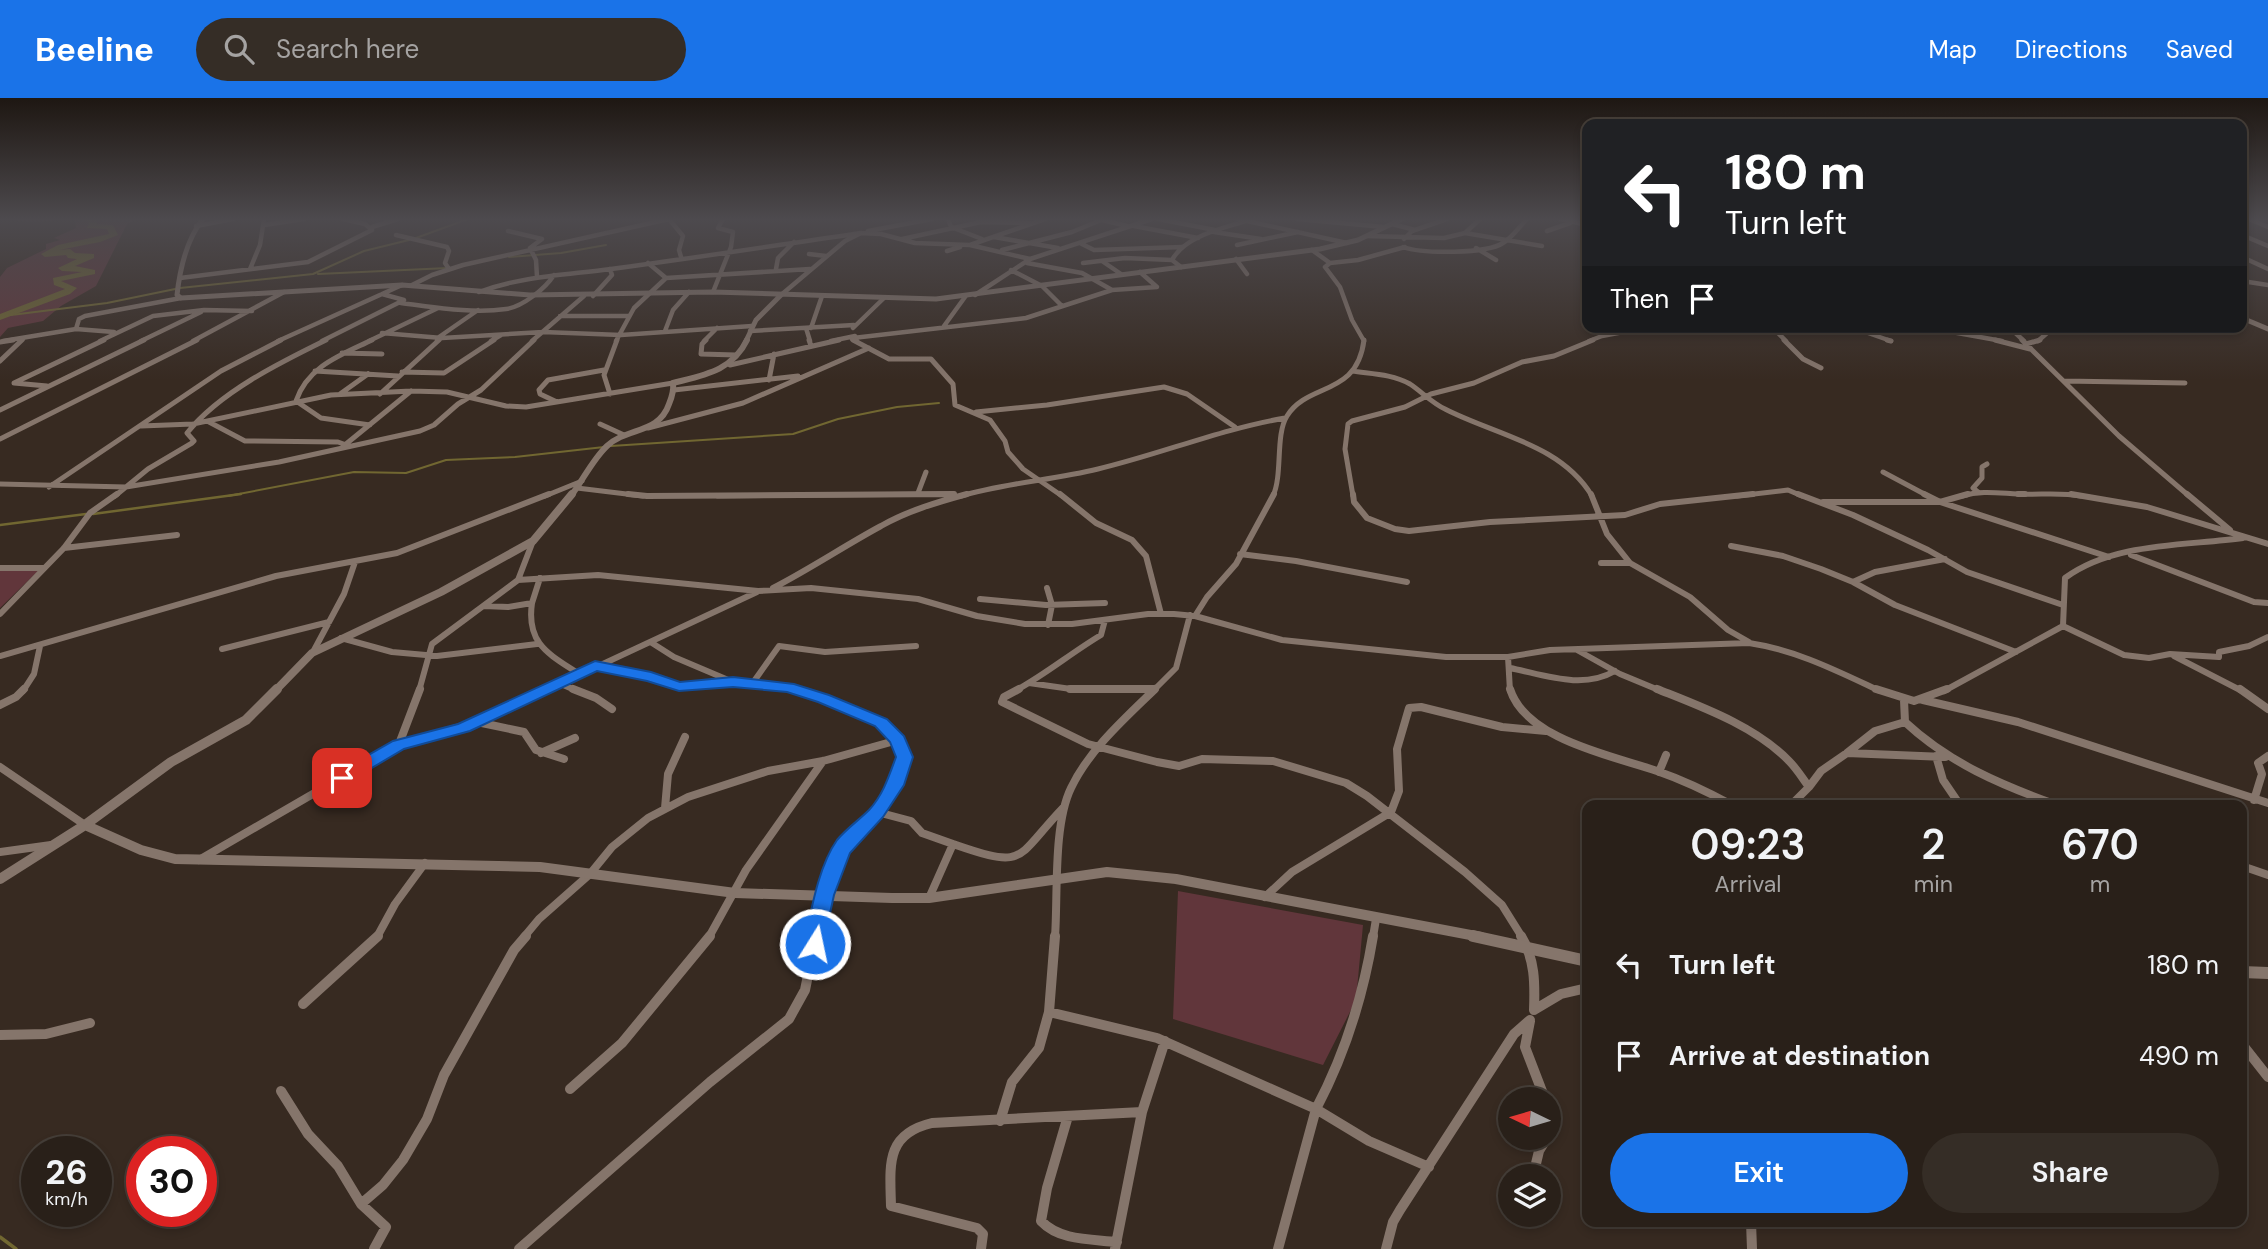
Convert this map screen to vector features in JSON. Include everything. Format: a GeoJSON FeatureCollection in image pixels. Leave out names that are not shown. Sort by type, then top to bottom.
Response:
{"type":"FeatureCollection","features":[{"type":"Feature","properties":{"kind":"street"},"geometry":{"type":"LineString","coordinates":[[181,298],[177,295],[182,273]]}},
{"type":"Feature","properties":{"kind":"street"},"geometry":{"type":"LineString","coordinates":[[180,278],[221,273]]}},
{"type":"Feature","properties":{"kind":"street"},"geometry":{"type":"LineString","coordinates":[[412,285],[437,273]]}},
{"type":"Feature","properties":{"kind":"street"},"geometry":{"type":"LineString","coordinates":[[537,273],[537,277]]}},
{"type":"Feature","properties":{"kind":"street"},"geometry":{"type":"LineString","coordinates":[[479,292],[503,283],[575,273]]}},
{"type":"Feature","properties":{"kind":"street"},"geometry":{"type":"LineString","coordinates":[[593,296],[611,273]]}},
{"type":"Feature","properties":{"kind":"street"},"geometry":{"type":"LineString","coordinates":[[660,273],[666,278]]}},
{"type":"Feature","properties":{"kind":"street"},"geometry":{"type":"LineString","coordinates":[[610,394],[604,380],[604,370],[614,348],[616,335],[646,293],[666,278],[735,273]]}},
{"type":"Feature","properties":{"kind":"street"},"geometry":{"type":"LineString","coordinates":[[730,365],[744,346],[751,329],[781,295],[806,273]]}},
{"type":"Feature","properties":{"kind":"street"},"geometry":{"type":"LineString","coordinates":[[975,295],[1008,273]]}},
{"type":"Feature","properties":{"kind":"street"},"geometry":{"type":"LineString","coordinates":[[1015,273],[1042,286],[1062,306]]}},
{"type":"Feature","properties":{"kind":"street"},"geometry":{"type":"LineString","coordinates":[[1082,273],[1097,278],[1112,290]]}},
{"type":"Feature","properties":{"kind":"street"},"geometry":{"type":"LineString","coordinates":[[76,329],[79,319],[85,316],[181,298],[402,285],[530,295],[713,292],[884,299],[965,297],[1133,273]]}},
{"type":"Feature","properties":{"kind":"street"},"geometry":{"type":"LineString","coordinates":[[674,386],[730,365],[811,346],[855,337],[1026,318],[1091,294],[1157,287],[1141,273]]}},
{"type":"Feature","properties":{"kind":"street"},"geometry":{"type":"LineString","coordinates":[[1000,1121],[1012,1082],[1039,1048],[1049,1012],[1059,880],[1057,856],[1064,807],[1070,789],[1086,764],[1126,717],[1176,668],[1193,616],[1236,564],[1278,483],[1285,418],[1293,406],[1333,389],[1352,372],[1361,354],[1364,339],[1352,320],[1340,287],[1329,273]]}},
{"type":"Feature","properties":{"kind":"street"},"geometry":{"type":"LineString","coordinates":[[713,292],[721,274]]}},
{"type":"Feature","properties":{"kind":"street"},"geometry":{"type":"LineString","coordinates":[[400,303],[478,310],[512,308],[546,287],[554,275]]}},
{"type":"Feature","properties":{"kind":"street"},"geometry":{"type":"LineString","coordinates":[[2247,284],[2268,285]]}},
{"type":"Feature","properties":{"kind":"street"},"geometry":{"type":"LineString","coordinates":[[49,487],[236,362],[304,328],[402,285]]}},
{"type":"Feature","properties":{"kind":"street"},"geometry":{"type":"LineString","coordinates":[[0,439],[253,311],[284,292]]}},
{"type":"Feature","properties":{"kind":"street"},"geometry":{"type":"LineString","coordinates":[[665,331],[673,307],[689,292]]}},
{"type":"Feature","properties":{"kind":"street"},"geometry":{"type":"LineString","coordinates":[[0,614],[64,548],[88,514],[148,469],[192,443],[194,441],[187,433],[193,424],[272,367],[400,303],[403,298],[382,295]]}},
{"type":"Feature","properties":{"kind":"street"},"geometry":{"type":"LineString","coordinates":[[0,484],[49,487],[126,486],[279,462],[427,429],[493,380],[516,355],[584,296]]}},
{"type":"Feature","properties":{"kind":"street"},"geometry":{"type":"LineString","coordinates":[[811,346],[808,328],[822,296]]}},
{"type":"Feature","properties":{"kind":"street"},"geometry":{"type":"LineString","coordinates":[[944,327],[965,297]]}},
{"type":"Feature","properties":{"kind":"street"},"geometry":{"type":"LineString","coordinates":[[382,333],[440,337],[543,332],[616,335],[717,328],[854,325],[884,299]]}},
{"type":"Feature","properties":{"kind":"street"},"geometry":{"type":"LineString","coordinates":[[152,305],[153,316]]}},
{"type":"Feature","properties":{"kind":"street"},"geometry":{"type":"LineString","coordinates":[[296,401],[299,389],[314,370],[341,353],[438,308]]}},
{"type":"Feature","properties":{"kind":"street"},"geometry":{"type":"LineString","coordinates":[[47,386],[15,383],[153,316],[204,310],[253,311]]}},
{"type":"Feature","properties":{"kind":"street"},"geometry":{"type":"LineString","coordinates":[[0,410],[204,310]]}},
{"type":"Feature","properties":{"kind":"street"},"geometry":{"type":"LineString","coordinates":[[379,394],[440,337],[478,310]]}},
{"type":"Feature","properties":{"kind":"street"},"geometry":{"type":"LineString","coordinates":[[559,316],[628,316]]}},
{"type":"Feature","properties":{"kind":"street"},"geometry":{"type":"LineString","coordinates":[[2247,320],[2268,329]]}},
{"type":"Feature","properties":{"kind":"street"},"geometry":{"type":"LineString","coordinates":[[854,325],[855,337],[889,359],[931,359],[953,384],[955,405],[990,420],[1016,462],[1076,505],[1091,520],[1132,540],[1149,565],[1161,614]]}},
{"type":"Feature","properties":{"kind":"street"},"geometry":{"type":"LineString","coordinates":[[717,328],[702,344],[701,354],[736,355]]}},
{"type":"Feature","properties":{"kind":"street"},"geometry":{"type":"LineString","coordinates":[[0,342],[76,329],[116,332]]}},
{"type":"Feature","properties":{"kind":"street"},"geometry":{"type":"LineString","coordinates":[[1618,333],[1602,336],[1560,354],[1525,361],[1474,383],[1441,391],[1405,407],[1359,418],[1348,424],[1345,449],[1354,502],[1367,518],[1387,527],[1409,531],[1490,522],[1638,513],[1660,504],[1788,490],[1823,502],[1975,575],[2063,606]]}},
{"type":"Feature","properties":{"kind":"street"},"geometry":{"type":"LineString","coordinates":[[1778,333],[1803,359],[1821,368]]}},
{"type":"Feature","properties":{"kind":"street"},"geometry":{"type":"LineString","coordinates":[[1868,333],[1891,341]]}},
{"type":"Feature","properties":{"kind":"street"},"geometry":{"type":"LineString","coordinates":[[1949,333],[1981,336],[2028,347],[2036,344],[2048,333]]}},
{"type":"Feature","properties":{"kind":"street"},"geometry":{"type":"LineString","coordinates":[[2015,333],[2119,436],[2235,534]]}},
{"type":"Feature","properties":{"kind":"street"},"geometry":{"type":"LineString","coordinates":[[314,370],[368,374],[444,373],[502,334]]}},
{"type":"Feature","properties":{"kind":"street"},"geometry":{"type":"LineString","coordinates":[[0,360],[24,338]]}},
{"type":"Feature","properties":{"kind":"street"},"geometry":{"type":"LineString","coordinates":[[399,744],[423,681],[432,644],[518,580],[533,541],[580,484],[605,448],[624,435],[716,412],[774,390],[842,356],[869,348]]}},
{"type":"Feature","properties":{"kind":"street"},"geometry":{"type":"LineString","coordinates":[[341,353],[382,354]]}},
{"type":"Feature","properties":{"kind":"street"},"geometry":{"type":"LineString","coordinates":[[769,380],[774,354]]}},
{"type":"Feature","properties":{"kind":"street"},"geometry":{"type":"LineString","coordinates":[[558,403],[540,394],[545,382],[551,378],[604,370]]}},
{"type":"Feature","properties":{"kind":"street"},"geometry":{"type":"LineString","coordinates":[[1352,372],[1394,378],[1415,387],[1444,409],[1485,423],[1531,444],[1579,477],[1593,497],[1598,517],[1607,534],[1630,563],[1690,597],[1728,631],[1749,643]]}},
{"type":"Feature","properties":{"kind":"street"},"geometry":{"type":"LineString","coordinates":[[340,394],[368,374]]}},
{"type":"Feature","properties":{"kind":"street"},"geometry":{"type":"LineString","coordinates":[[141,426],[193,424],[340,394],[411,391],[471,396],[517,407],[674,386],[800,376]]}},
{"type":"Feature","properties":{"kind":"street"},"geometry":{"type":"LineString","coordinates":[[2063,381],[2185,383]]}},
{"type":"Feature","properties":{"kind":"street"},"geometry":{"type":"LineString","coordinates":[[648,428],[664,416],[674,386]]}},
{"type":"Feature","properties":{"kind":"street"},"geometry":{"type":"LineString","coordinates":[[973,412],[1038,406],[1164,387],[1187,394],[1235,427]]}},
{"type":"Feature","properties":{"kind":"street"},"geometry":{"type":"LineString","coordinates":[[209,421],[240,440],[348,445],[411,391]]}},
{"type":"Feature","properties":{"kind":"street"},"geometry":{"type":"LineString","coordinates":[[296,401],[308,413],[325,421],[370,425]]}},
{"type":"Feature","properties":{"kind":"street"},"geometry":{"type":"LineString","coordinates":[[769,589],[823,562],[882,525],[959,495],[1000,485],[1041,481],[1175,448],[1235,427],[1285,418]]}},
{"type":"Feature","properties":{"kind":"street"},"geometry":{"type":"LineString","coordinates":[[600,424],[624,435]]}},
{"type":"Feature","properties":{"kind":"street"},"geometry":{"type":"LineString","coordinates":[[1987,464],[1983,467],[1982,478],[1973,484],[1973,488],[1993,497]]}},
{"type":"Feature","properties":{"kind":"street"},"geometry":{"type":"LineString","coordinates":[[918,493],[926,472]]}},
{"type":"Feature","properties":{"kind":"street"},"geometry":{"type":"LineString","coordinates":[[1883,472],[1940,502],[2109,558]]}},
{"type":"Feature","properties":{"kind":"street"},"geometry":{"type":"LineString","coordinates":[[0,656],[276,576],[379,558],[426,543],[580,484],[647,496],[828,497],[918,493],[959,495]]}},
{"type":"Feature","properties":{"kind":"street"},"geometry":{"type":"LineString","coordinates":[[1823,502],[1940,502],[1977,491],[2021,494],[2049,492],[2106,498],[2173,513],[2268,544]]}},
{"type":"Feature","properties":{"kind":"street"},"geometry":{"type":"LineString","coordinates":[[64,548],[177,535]]}},
{"type":"Feature","properties":{"kind":"street"},"geometry":{"type":"LineString","coordinates":[[1923,700],[1989,668],[2063,626],[2066,578],[2070,572],[2109,558],[2243,538]]}},
{"type":"Feature","properties":{"kind":"street"},"geometry":{"type":"LineString","coordinates":[[312,653],[441,592],[533,541]]}},
{"type":"Feature","properties":{"kind":"street"},"geometry":{"type":"LineString","coordinates":[[1731,546],[1795,559],[1853,582],[1895,605],[2016,652]]}},
{"type":"Feature","properties":{"kind":"street"},"geometry":{"type":"LineString","coordinates":[[1240,554],[1296,561],[1407,582]]}},
{"type":"Feature","properties":{"kind":"street"},"geometry":{"type":"LineString","coordinates":[[2129,555],[2165,566],[2254,603],[2268,603]]}},
{"type":"Feature","properties":{"kind":"street"},"geometry":{"type":"LineString","coordinates":[[1853,582],[1875,572],[1945,559]]}},
{"type":"Feature","properties":{"kind":"street"},"geometry":{"type":"LineString","coordinates":[[0,879],[85,825],[171,762],[246,720],[312,653],[344,594],[355,562]]}},
{"type":"Feature","properties":{"kind":"street"},"geometry":{"type":"LineString","coordinates":[[1601,563],[1630,563]]}},
{"type":"Feature","properties":{"kind":"street"},"geometry":{"type":"LineString","coordinates":[[0,568],[44,568]]}},
{"type":"Feature","properties":{"kind":"street"},"geometry":{"type":"LineString","coordinates":[[518,580],[598,575],[758,591]]}},
{"type":"Feature","properties":{"kind":"street"},"geometry":{"type":"LineString","coordinates":[[540,578],[528,619],[537,643],[579,674]]}},
{"type":"Feature","properties":{"kind":"street"},"geometry":{"type":"LineString","coordinates":[[198,860],[399,744],[430,739],[476,722],[595,666],[652,643],[758,591],[803,587],[918,599],[977,617],[1048,625],[1161,614],[1193,616],[1282,640],[1446,657],[1508,657],[1542,651],[1749,643],[1781,648],[1802,655],[1904,700],[1923,700],[2018,722],[2234,795],[2268,803]]}},
{"type":"Feature","properties":{"kind":"street"},"geometry":{"type":"LineString","coordinates":[[1047,588],[1052,605],[1048,625]]}},
{"type":"Feature","properties":{"kind":"street"},"geometry":{"type":"LineString","coordinates":[[980,599],[1052,605],[1105,603]]}},
{"type":"Feature","properties":{"kind":"street"},"geometry":{"type":"LineString","coordinates":[[484,606],[508,607],[532,603]]}},
{"type":"Feature","properties":{"kind":"street"},"geometry":{"type":"LineString","coordinates":[[1105,620],[1101,635],[1004,697],[1002,702],[1049,727],[1102,748],[1171,766],[1187,765],[1202,759],[1273,761],[1346,783],[1391,812],[1502,905],[1530,949],[1535,979],[1532,1015],[1525,1047],[1540,1087]]}},
{"type":"Feature","properties":{"kind":"street"},"geometry":{"type":"LineString","coordinates":[[222,649],[329,622]]}},
{"type":"Feature","properties":{"kind":"street"},"geometry":{"type":"LineString","coordinates":[[2063,626],[2120,654],[2152,658],[2170,654],[2219,657],[2219,652],[2249,646],[2268,637]]}},
{"type":"Feature","properties":{"kind":"street"},"geometry":{"type":"LineString","coordinates":[[341,638],[392,652],[429,655],[537,643]]}},
{"type":"Feature","properties":{"kind":"street"},"geometry":{"type":"LineString","coordinates":[[652,643],[674,657],[733,682]]}},
{"type":"Feature","properties":{"kind":"street"},"geometry":{"type":"LineString","coordinates":[[0,705],[16,700],[33,676],[39,661],[40,646]]}},
{"type":"Feature","properties":{"kind":"street"},"geometry":{"type":"LineString","coordinates":[[752,684],[779,646],[825,652],[916,646]]}},
{"type":"Feature","properties":{"kind":"street"},"geometry":{"type":"LineString","coordinates":[[1576,650],[1615,671],[1692,702],[1766,742],[1789,761],[1809,787]]}},
{"type":"Feature","properties":{"kind":"street"},"geometry":{"type":"LineString","coordinates":[[2170,654],[2229,682],[2268,709]]}},
{"type":"Feature","properties":{"kind":"street"},"geometry":{"type":"LineString","coordinates":[[1508,657],[1510,691],[1514,699],[1546,731],[1579,748],[1659,772],[1723,800]]}},
{"type":"Feature","properties":{"kind":"street"},"geometry":{"type":"LineString","coordinates":[[519,1249],[710,1082],[789,1019],[805,990],[825,895],[845,844],[877,812],[895,785],[903,764],[904,751],[898,740],[881,723],[824,698],[789,687],[733,682],[679,687],[651,677],[595,666]]}},
{"type":"Feature","properties":{"kind":"street"},"geometry":{"type":"LineString","coordinates":[[1510,668],[1583,682],[1601,679],[1615,671]]}},
{"type":"Feature","properties":{"kind":"street"},"geometry":{"type":"LineString","coordinates":[[1029,683],[1078,690],[1153,689]]}},
{"type":"Feature","properties":{"kind":"street"},"geometry":{"type":"LineString","coordinates":[[561,684],[596,698],[612,709]]}},
{"type":"Feature","properties":{"kind":"street"},"geometry":{"type":"LineString","coordinates":[[1904,700],[1905,722],[1945,757],[1999,783],[2044,800]]}},
{"type":"Feature","properties":{"kind":"street"},"geometry":{"type":"LineString","coordinates":[[1265,897],[1288,874],[1345,843],[1370,823],[1391,812],[1399,791],[1397,748],[1409,708],[1421,707],[1510,728],[1546,731]]}},
{"type":"Feature","properties":{"kind":"street"},"geometry":{"type":"LineString","coordinates":[[476,722],[524,732],[532,746],[541,753],[564,759]]}},
{"type":"Feature","properties":{"kind":"street"},"geometry":{"type":"LineString","coordinates":[[1796,800],[1821,771],[1875,731],[1905,722]]}},
{"type":"Feature","properties":{"kind":"street"},"geometry":{"type":"LineString","coordinates":[[665,808],[668,774],[685,737]]}},
{"type":"Feature","properties":{"kind":"street"},"geometry":{"type":"LineString","coordinates":[[541,753],[575,738]]}},
{"type":"Feature","properties":{"kind":"street"},"geometry":{"type":"LineString","coordinates":[[361,1204],[383,1185],[403,1160],[427,1119],[444,1075],[514,950],[546,912],[590,874],[612,847],[665,808],[746,777],[823,761],[898,740]]}},
{"type":"Feature","properties":{"kind":"street"},"geometry":{"type":"LineString","coordinates":[[1847,753],[1945,757]]}},
{"type":"Feature","properties":{"kind":"street"},"geometry":{"type":"LineString","coordinates":[[1659,772],[1666,755]]}},
{"type":"Feature","properties":{"kind":"street"},"geometry":{"type":"LineString","coordinates":[[1936,756],[1943,780],[1957,800]]}},
{"type":"Feature","properties":{"kind":"street"},"geometry":{"type":"LineString","coordinates":[[2254,800],[2262,774],[2258,763],[2268,756]]}},
{"type":"Feature","properties":{"kind":"street"},"geometry":{"type":"LineString","coordinates":[[570,1089],[622,1043],[712,933],[746,870],[823,761]]}},
{"type":"Feature","properties":{"kind":"street"},"geometry":{"type":"LineString","coordinates":[[0,767],[85,825],[141,850],[176,859],[540,867],[735,893],[929,898],[1122,872],[1176,879],[1376,919],[1448,930],[1582,960]]}},
{"type":"Feature","properties":{"kind":"street"},"geometry":{"type":"LineString","coordinates":[[2234,795],[2234,800]]}},
{"type":"Feature","properties":{"kind":"street"},"geometry":{"type":"LineString","coordinates":[[877,812],[911,821],[922,833],[995,859],[1014,860],[1024,854],[1064,807]]}},
{"type":"Feature","properties":{"kind":"street"},"geometry":{"type":"LineString","coordinates":[[929,898],[953,844]]}},
{"type":"Feature","properties":{"kind":"street"},"geometry":{"type":"LineString","coordinates":[[0,852],[51,845]]}},
{"type":"Feature","properties":{"kind":"street"},"geometry":{"type":"LineString","coordinates":[[303,1004],[375,942],[395,904],[425,863]]}},
{"type":"Feature","properties":{"kind":"street"},"geometry":{"type":"LineString","coordinates":[[2247,868],[2268,875]]}},
{"type":"Feature","properties":{"kind":"street"},"geometry":{"type":"LineString","coordinates":[[1278,1249],[1316,1109],[1341,1059],[1363,992],[1376,919]]}},
{"type":"Feature","properties":{"kind":"street"},"geometry":{"type":"LineString","coordinates":[[2247,972],[2268,973]]}},
{"type":"Feature","properties":{"kind":"street"},"geometry":{"type":"LineString","coordinates":[[1386,1249],[1392,1222],[1514,1034],[1532,1015],[1561,994],[1582,989]]}},
{"type":"Feature","properties":{"kind":"street"},"geometry":{"type":"LineString","coordinates":[[1049,1012],[1165,1041],[1316,1109],[1369,1141],[1429,1167]]}},
{"type":"Feature","properties":{"kind":"street"},"geometry":{"type":"LineString","coordinates":[[0,1035],[33,1038],[57,1034],[90,1023]]}},
{"type":"Feature","properties":{"kind":"street"},"geometry":{"type":"LineString","coordinates":[[1068,1116],[1047,1188],[1041,1221],[1047,1229],[1059,1233],[1116,1245],[1142,1112],[1165,1041]]}},
{"type":"Feature","properties":{"kind":"street"},"geometry":{"type":"LineString","coordinates":[[2247,1050],[2268,1077]]}},
{"type":"Feature","properties":{"kind":"street"},"geometry":{"type":"LineString","coordinates":[[281,1091],[308,1134],[338,1166],[361,1204],[386,1227],[374,1249]]}},
{"type":"Feature","properties":{"kind":"street"},"geometry":{"type":"LineString","coordinates":[[981,1249],[983,1234],[977,1228],[891,1206],[891,1166],[902,1133],[911,1127],[932,1123],[1142,1112]]}},
{"type":"Feature","properties":{"kind":"street"},"geometry":{"type":"LineString","coordinates":[[1751,1227],[1752,1249]]}},
{"type":"Feature","properties":{"kind":"shaded area"},"geometry":{"type":"Polygon","coordinates":[[[3,273],[103,273],[96,286],[61,306],[43,321],[8,328],[0,337],[0,277],[3,273]]]}},
{"type":"Feature","properties":{"kind":"shaded area"},"geometry":{"type":"Polygon","coordinates":[[[0,569],[38,571],[0,608],[0,569]]]}},
{"type":"Feature","properties":{"kind":"shaded area"},"geometry":{"type":"Polygon","coordinates":[[[1178,891],[1363,925],[1356,1000],[1323,1065],[1173,1019],[1178,891]]]}},
{"type":"Feature","properties":{"kind":"waterway"},"geometry":{"type":"LineString","coordinates":[[0,317],[72,288],[57,283],[56,280],[89,273]]}},
{"type":"Feature","properties":{"kind":"waterway"},"geometry":{"type":"LineString","coordinates":[[11,315],[107,303],[180,288],[316,273]]}},
{"type":"Feature","properties":{"kind":"waterway"},"geometry":{"type":"LineString","coordinates":[[318,274],[346,273]]}},
{"type":"Feature","properties":{"kind":"waterway"},"geometry":{"type":"LineString","coordinates":[[611,446],[793,434],[838,419],[897,407],[939,403]]}},
{"type":"Feature","properties":{"kind":"waterway"},"geometry":{"type":"LineString","coordinates":[[232,495],[354,472],[406,473],[446,460],[515,457],[604,447]]}},
{"type":"Feature","properties":{"kind":"waterway"},"geometry":{"type":"LineString","coordinates":[[232,495],[241,494]]}},
{"type":"Feature","properties":{"kind":"waterway"},"geometry":{"type":"LineString","coordinates":[[93,514],[232,495]]}},
{"type":"Feature","properties":{"kind":"waterway"},"geometry":{"type":"LineString","coordinates":[[228,496],[232,495]]}},
{"type":"Feature","properties":{"kind":"waterway"},"geometry":{"type":"LineString","coordinates":[[0,525],[86,514]]}},
{"type":"Feature","properties":{"kind":"waterway"},"geometry":{"type":"LineString","coordinates":[[0,1237],[16,1249]]}},
{"type":"Feature","properties":{"kind":"route"},"geometry":{"type":"LineString","coordinates":[[342,778],[399,744],[430,739],[464,727],[595,666],[651,677],[679,687],[733,682],[789,687],[824,698],[881,723],[898,740],[905,757],[895,785],[877,812],[853,835],[840,853],[825,895],[815,944]]}}]}
